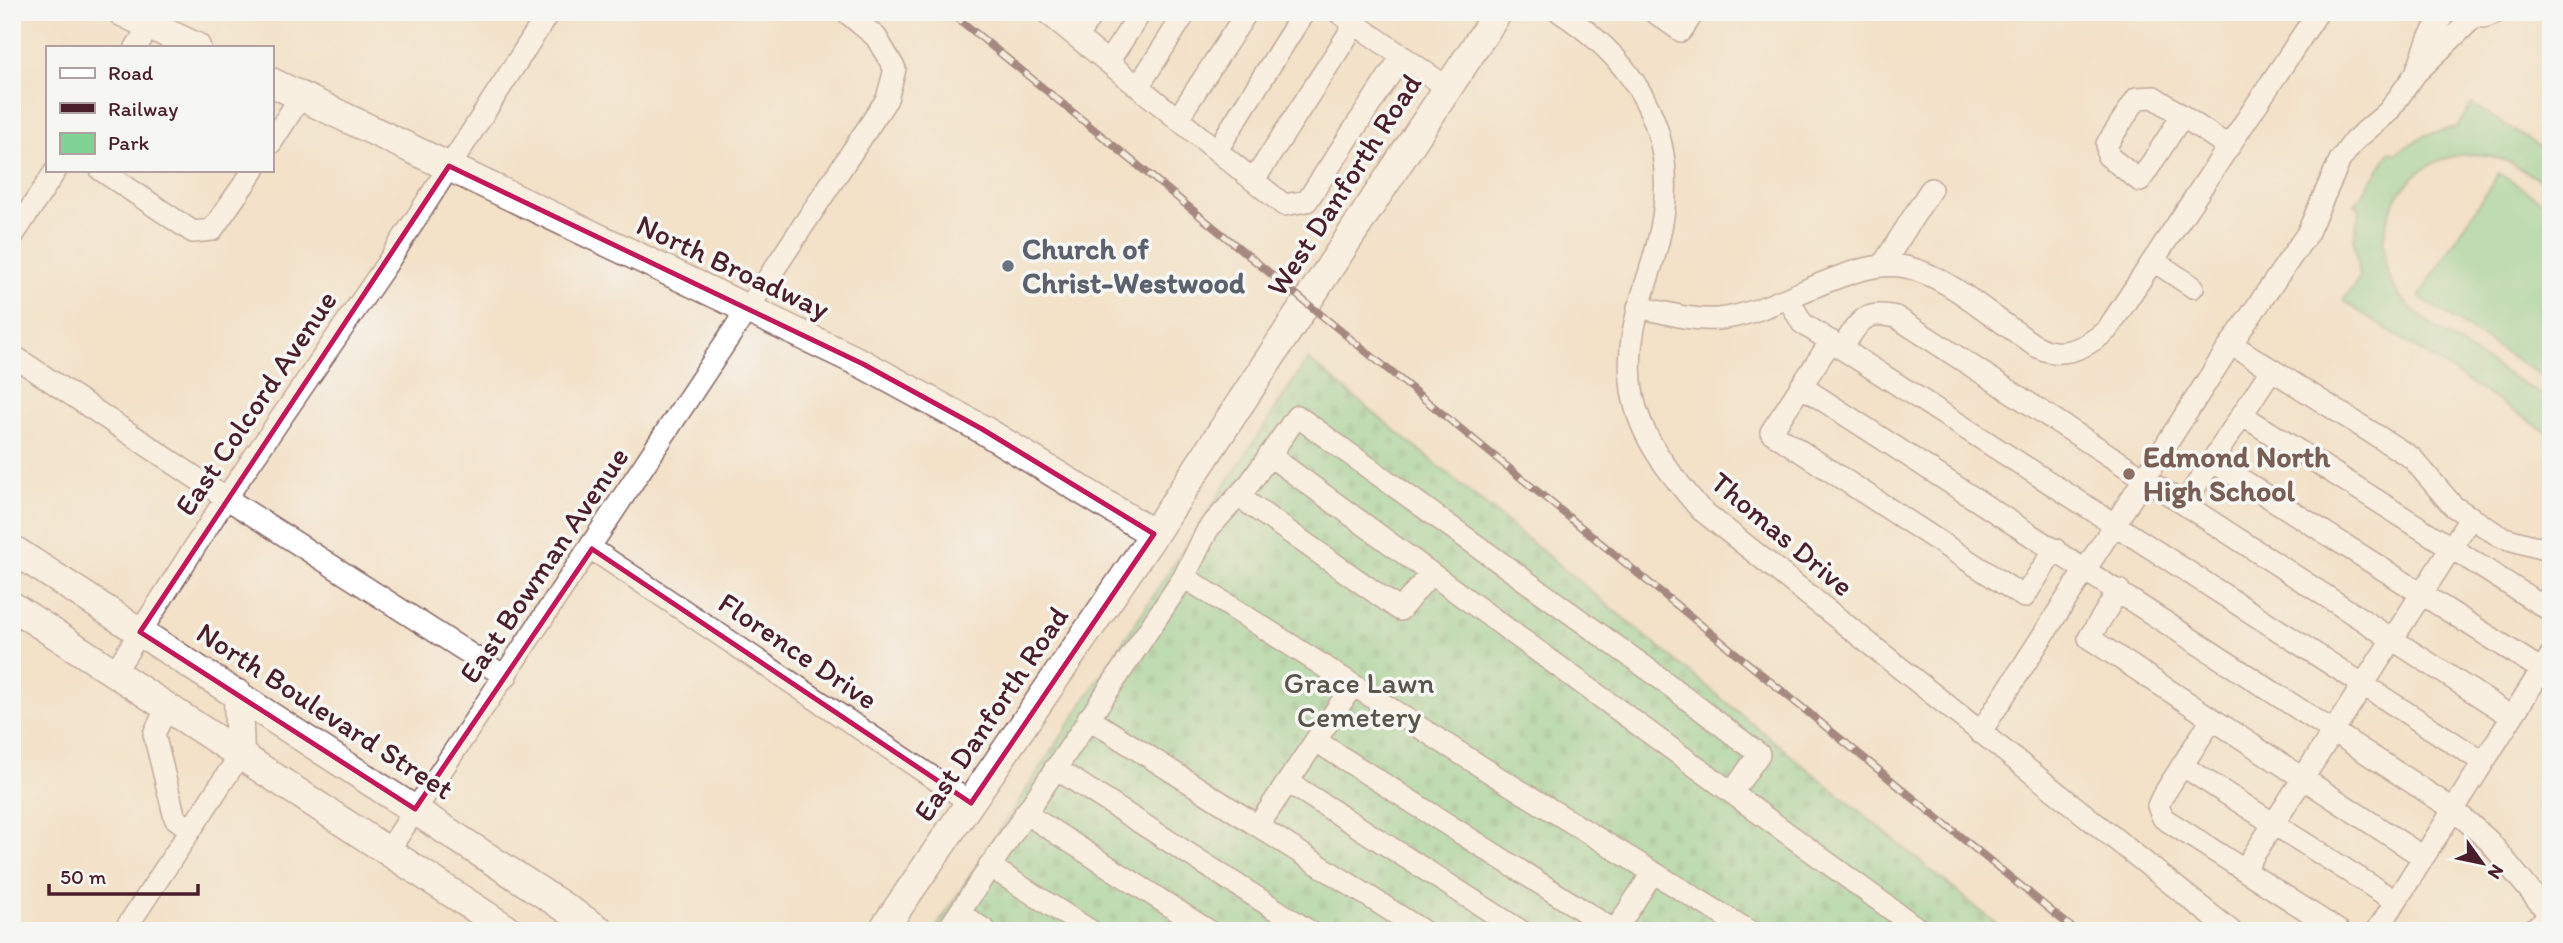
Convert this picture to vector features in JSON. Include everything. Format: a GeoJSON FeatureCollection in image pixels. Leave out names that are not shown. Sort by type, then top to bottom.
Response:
{"type":"FeatureCollection","features":[{"type":"Feature","properties":{"kind":"main road"},"geometry":{"type":"LineString","coordinates":[[122,12],[149,28],[194,46]]}},
{"type":"Feature","properties":{"kind":"main road","name":"West Danforth Road"},"geometry":{"type":"LineString","coordinates":[[1154,534],[1448,88],[1490,15]]}},
{"type":"Feature","properties":{"kind":"main road","name":"North Broadway"},"geometry":{"type":"LineString","coordinates":[[273,83],[863,364],[982,429],[1154,534]]}},
{"type":"Feature","properties":{"kind":"main road","name":"East Danforth Road"},"geometry":{"type":"LineString","coordinates":[[882,931],[1154,534]]}},
{"type":"Feature","properties":{"kind":"main road","name":"North Boulevard Street"},"geometry":{"type":"LineString","coordinates":[[12,549],[415,808],[600,931]]}},
{"type":"Feature","properties":{"kind":"main road"},"geometry":{"type":"LineString","coordinates":[[12,606],[510,931]]}},
{"type":"Feature","properties":{"kind":"main road"},"geometry":{"type":"LineString","coordinates":[[239,694],[240,755]]}},
{"type":"Feature","properties":{"kind":"street","name":"East Colcord Avenue"},"geometry":{"type":"LineString","coordinates":[[114,673],[226,498],[386,265],[550,12]]}},
{"type":"Feature","properties":{"kind":"street","name":"East Bowman Avenue"},"geometry":{"type":"LineString","coordinates":[[388,851],[592,549],[887,99],[895,69],[876,37],[846,12]]}},
{"type":"Feature","properties":{"kind":"street"},"geometry":{"type":"LineString","coordinates":[[1046,12],[1284,205],[1307,201],[1402,56]]}},
{"type":"Feature","properties":{"kind":"street"},"geometry":{"type":"LineString","coordinates":[[1077,37],[1093,12]]}},
{"type":"Feature","properties":{"kind":"street"},"geometry":{"type":"LineString","coordinates":[[1108,62],[1141,12]]}},
{"type":"Feature","properties":{"kind":"street"},"geometry":{"type":"LineString","coordinates":[[1138,87],[1186,12]]}},
{"type":"Feature","properties":{"kind":"street"},"geometry":{"type":"LineString","coordinates":[[1178,118],[1247,12]]}},
{"type":"Feature","properties":{"kind":"street"},"geometry":{"type":"LineString","coordinates":[[1217,150],[1304,12]]}},
{"type":"Feature","properties":{"kind":"street","name":"Thomas Drive"},"geometry":{"type":"LineString","coordinates":[[1560,12],[1592,33],[1625,69],[1645,99],[1660,136],[1667,170],[1666,205],[1630,341],[1631,383],[1639,421],[1660,462],[1700,509],[2231,931]]}},
{"type":"Feature","properties":{"kind":"street"},"geometry":{"type":"LineString","coordinates":[[1654,12],[1681,31],[1694,12]]}},
{"type":"Feature","properties":{"kind":"street"},"geometry":{"type":"LineString","coordinates":[[1638,307],[1717,319],[1758,310],[1867,268],[1906,267],[1933,278],[2034,344],[2053,352],[2072,350],[2092,342],[2107,330],[2318,12]]}},
{"type":"Feature","properties":{"kind":"street"},"geometry":{"type":"LineString","coordinates":[[2416,73],[2429,38],[2445,12]]}},
{"type":"Feature","properties":{"kind":"street"},"geometry":{"type":"LineString","coordinates":[[1980,733],[2231,344],[2317,217],[2340,160],[2354,141],[2388,112],[2416,73],[2470,14],[2497,12]]}},
{"type":"Feature","properties":{"kind":"street"},"geometry":{"type":"LineString","coordinates":[[1254,180],[1347,18],[1448,88]]}},
{"type":"Feature","properties":{"kind":"street"},"geometry":{"type":"LineString","coordinates":[[273,140],[301,96]]}},
{"type":"Feature","properties":{"kind":"street"},"geometry":{"type":"LineString","coordinates":[[2182,116],[2229,147]]}},
{"type":"Feature","properties":{"kind":"street"},"geometry":{"type":"LineString","coordinates":[[12,237],[55,172]]}},
{"type":"Feature","properties":{"kind":"street"},"geometry":{"type":"LineString","coordinates":[[104,172],[194,232],[212,230],[253,172]]}},
{"type":"Feature","properties":{"kind":"street"},"geometry":{"type":"LineString","coordinates":[[1882,266],[1931,189]]}},
{"type":"Feature","properties":{"kind":"street"},"geometry":{"type":"LineString","coordinates":[[2154,261],[2193,287]]}},
{"type":"Feature","properties":{"kind":"street"},"geometry":{"type":"LineString","coordinates":[[1788,299],[1802,323],[2483,762]]}},
{"type":"Feature","properties":{"kind":"street"},"geometry":{"type":"LineString","coordinates":[[2055,549],[2024,597],[1771,432],[1801,386],[1862,318],[1879,313],[1896,317],[2512,717]]}},
{"type":"Feature","properties":{"kind":"street"},"geometry":{"type":"LineString","coordinates":[[2231,344],[2412,458],[2453,506],[2501,537],[2551,551]]}},
{"type":"Feature","properties":{"kind":"street"},"geometry":{"type":"LineString","coordinates":[[12,355],[226,498],[506,677]]}},
{"type":"Feature","properties":{"kind":"street"},"geometry":{"type":"LineString","coordinates":[[2184,504],[2271,370]]}},
{"type":"Feature","properties":{"kind":"street"},"geometry":{"type":"LineString","coordinates":[[1801,386],[2453,809],[2489,841],[2551,915],[2531,931]]}},
{"type":"Feature","properties":{"kind":"street"},"geometry":{"type":"LineString","coordinates":[[2242,415],[2551,611]]}},
{"type":"Feature","properties":{"kind":"street"},"geometry":{"type":"LineString","coordinates":[[986,931],[953,922],[1184,577],[1208,528],[1238,496],[1297,416],[1479,546],[1759,754],[1732,793]]}},
{"type":"Feature","properties":{"kind":"street"},"geometry":{"type":"LineString","coordinates":[[1269,455],[1922,931]]}},
{"type":"Feature","properties":{"kind":"street"},"geometry":{"type":"LineString","coordinates":[[2212,461],[2422,594],[2546,662],[2377,931]]}},
{"type":"Feature","properties":{"kind":"street"},"geometry":{"type":"LineString","coordinates":[[1238,496],[1400,610],[1431,573]]}},
{"type":"Feature","properties":{"kind":"street"},"geometry":{"type":"LineString","coordinates":[[2244,870],[2471,517]]}},
{"type":"Feature","properties":{"kind":"street","name":"Florence Drive"},"geometry":{"type":"LineString","coordinates":[[592,549],[971,803]]}},
{"type":"Feature","properties":{"kind":"street"},"geometry":{"type":"LineString","coordinates":[[1184,577],[1749,931]]}},
{"type":"Feature","properties":{"kind":"street"},"geometry":{"type":"LineString","coordinates":[[2119,590],[2089,638],[2423,857]]}},
{"type":"Feature","properties":{"kind":"street"},"geometry":{"type":"LineString","coordinates":[[1258,826],[1353,685]]}},
{"type":"Feature","properties":{"kind":"street"},"geometry":{"type":"LineString","coordinates":[[167,707],[155,734],[175,818],[190,830]]}},
{"type":"Feature","properties":{"kind":"street"},"geometry":{"type":"LineString","coordinates":[[1088,718],[1423,931]]}},
{"type":"Feature","properties":{"kind":"street"},"geometry":{"type":"LineString","coordinates":[[2212,719],[2158,806],[2163,818],[2339,931]]}},
{"type":"Feature","properties":{"kind":"street"},"geometry":{"type":"LineString","coordinates":[[1316,741],[1615,931],[1653,872]]}},
{"type":"Feature","properties":{"kind":"street"},"geometry":{"type":"LineString","coordinates":[[124,931],[240,755]]}},
{"type":"Feature","properties":{"kind":"street"},"geometry":{"type":"LineString","coordinates":[[2183,766],[2395,901]]}},
{"type":"Feature","properties":{"kind":"street"},"geometry":{"type":"LineString","coordinates":[[1055,768],[1309,931]]}},
{"type":"Feature","properties":{"kind":"street"},"geometry":{"type":"LineString","coordinates":[[1288,782],[1521,931]]}},
{"type":"Feature","properties":{"kind":"street"},"geometry":{"type":"LineString","coordinates":[[1025,813],[1209,931]]}},
{"type":"Feature","properties":{"kind":"street"},"geometry":{"type":"LineString","coordinates":[[989,866],[1091,931]]}},
{"type":"Feature","properties":{"kind":"highlighted area"},"geometry":{"type":"Polygon","coordinates":[[[449,166],[863,364],[982,429],[1154,534],[971,803],[592,549],[415,809],[140,632],[449,166]]]}},
{"type":"Feature","properties":{"kind":"green space"},"geometry":{"type":"Polygon","coordinates":[[[2472,104],[2551,154],[2551,188],[2519,167],[2484,155],[2457,156],[2434,163],[2414,177],[2399,195],[2388,216],[2384,240],[2386,264],[2395,289],[2422,317],[2466,349],[2551,401],[2551,435],[2343,301],[2359,278],[2354,239],[2360,208],[2355,205],[2391,151],[2395,154],[2423,136],[2457,127],[2472,104]]]}},
{"type":"Feature","properties":{"kind":"green space"},"geometry":{"type":"Polygon","coordinates":[[[2499,173],[2551,207],[2551,382],[2419,297],[2499,173]]]}},
{"type":"Feature","properties":{"kind":"green space","name":"Grace Lawn Cemetery"},"geometry":{"type":"Polygon","coordinates":[[[1308,359],[2005,931],[934,931],[1308,359]]]}},
{"type":"Feature","properties":{"kind":"railway"},"geometry":{"type":"LineString","coordinates":[[950,12],[2076,931]]}},
{"type":"Feature","properties":{"kind":"place","name":"Church of Christ-Westwood"},"geometry":{"type":"Point","coordinates":[1008,266]}},
{"type":"Feature","properties":{"kind":"place","name":"Edmond North High School"},"geometry":{"type":"Point","coordinates":[2129,474]}}]}
